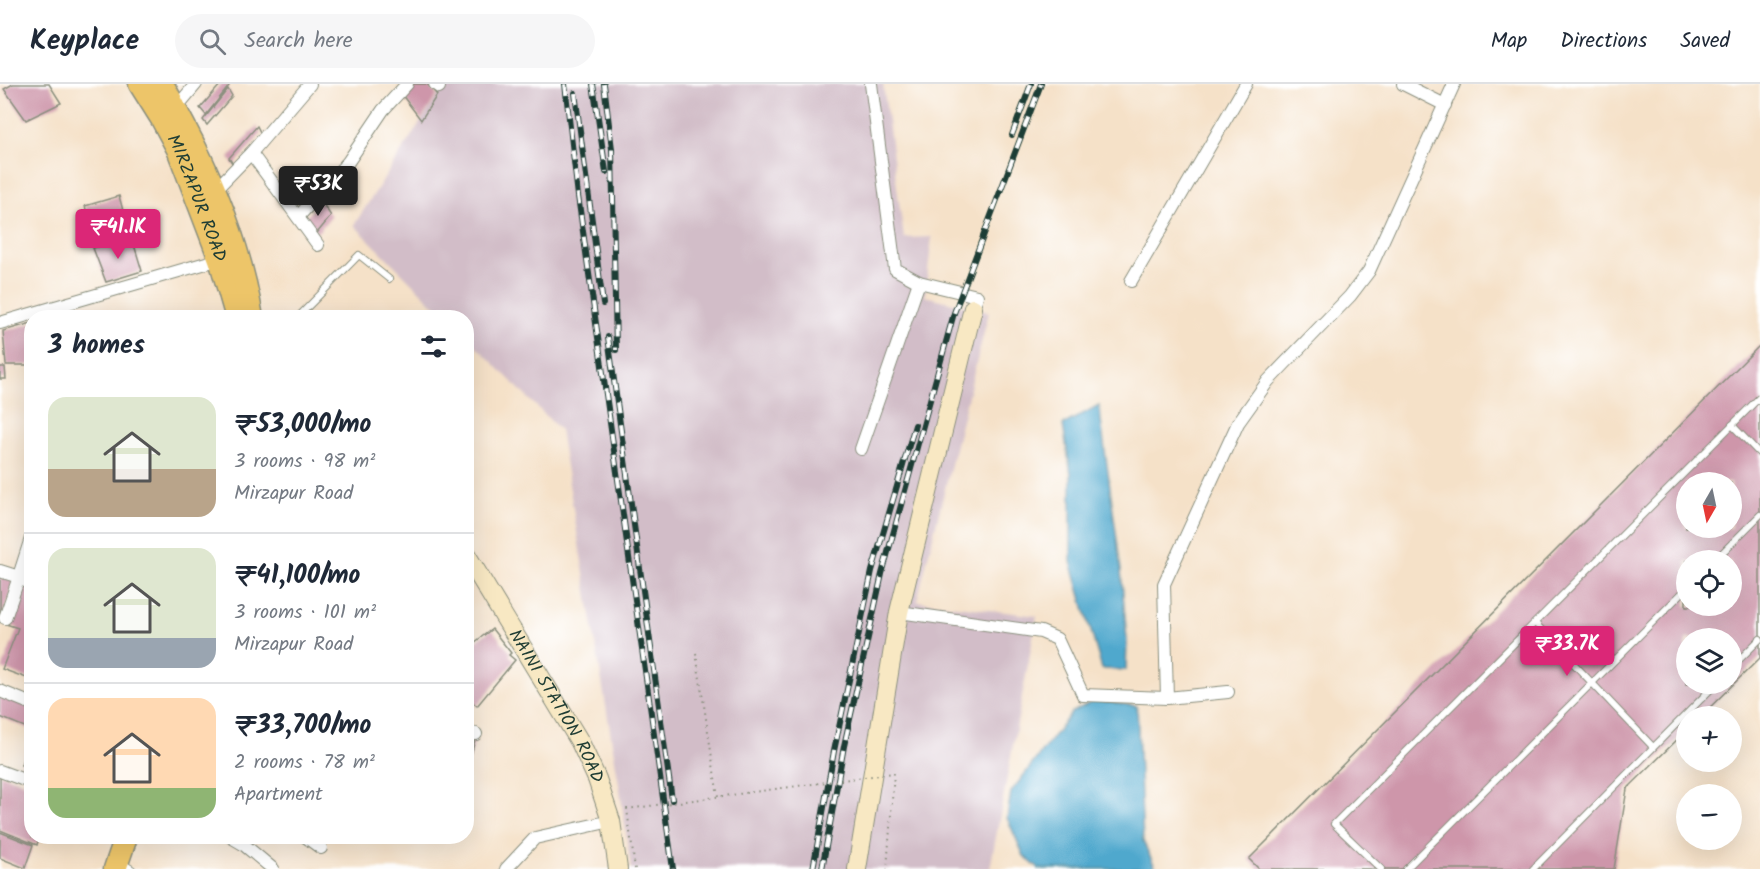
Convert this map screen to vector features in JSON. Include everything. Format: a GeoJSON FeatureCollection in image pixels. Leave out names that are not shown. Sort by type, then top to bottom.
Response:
{"type":"FeatureCollection","features":[{"type":"Feature","properties":{"kind":"highway","name":"MIRZAPUR ROAD"},"geometry":{"type":"LineString","coordinates":[[140,84],[162,119],[177,149],[220,259],[235,310]]}},
{"type":"Feature","properties":{"kind":"highway","name":"MIRZAPUR ROAD"},"geometry":{"type":"LineString","coordinates":[[162,84],[195,146],[214,191],[239,261],[251,310]]}},
{"type":"Feature","properties":{"kind":"highway"},"geometry":{"type":"LineString","coordinates":[[112,844],[117,867]]}},
{"type":"Feature","properties":{"kind":"highway"},"geometry":{"type":"LineString","coordinates":[[117,867],[124,844]]}},
{"type":"Feature","properties":{"kind":"street"},"geometry":{"type":"LineString","coordinates":[[175,109],[196,84]]}},
{"type":"Feature","properties":{"kind":"street"},"geometry":{"type":"LineString","coordinates":[[214,191],[252,153],[310,84]]}},
{"type":"Feature","properties":{"kind":"street"},"geometry":{"type":"LineString","coordinates":[[298,217],[348,162],[383,110],[407,84]]}},
{"type":"Feature","properties":{"kind":"street"},"geometry":{"type":"LineString","coordinates":[[856,869],[898,612],[977,296],[919,282],[895,269],[871,84]]}},
{"type":"Feature","properties":{"kind":"street"},"geometry":{"type":"LineString","coordinates":[[1131,281],[1246,84]]}},
{"type":"Feature","properties":{"kind":"street"},"geometry":{"type":"LineString","coordinates":[[1403,84],[1445,105]]}},
{"type":"Feature","properties":{"kind":"street"},"geometry":{"type":"LineString","coordinates":[[1167,698],[1164,584],[1238,423],[1268,381],[1350,296],[1369,271],[1454,84]]}},
{"type":"Feature","properties":{"kind":"street"},"geometry":{"type":"LineString","coordinates":[[252,153],[318,245]]}},
{"type":"Feature","properties":{"kind":"street"},"geometry":{"type":"LineString","coordinates":[[45,310],[220,259]]}},
{"type":"Feature","properties":{"kind":"street"},"geometry":{"type":"LineString","coordinates":[[861,449],[919,282]]}},
{"type":"Feature","properties":{"kind":"street"},"geometry":{"type":"LineString","coordinates":[[0,323],[24,316]]}},
{"type":"Feature","properties":{"kind":"street"},"geometry":{"type":"LineString","coordinates":[[5,618],[24,561]]}},
{"type":"Feature","properties":{"kind":"street","name":"NAINI STATION ROAD"},"geometry":{"type":"LineString","coordinates":[[474,567],[580,742],[597,779],[611,821],[618,869]]}},
{"type":"Feature","properties":{"kind":"street"},"geometry":{"type":"LineString","coordinates":[[0,571],[24,581]]}},
{"type":"Feature","properties":{"kind":"street"},"geometry":{"type":"LineString","coordinates":[[898,612],[1041,632],[1058,639],[1083,695],[1167,698],[1228,692]]}},
{"type":"Feature","properties":{"kind":"street"},"geometry":{"type":"LineString","coordinates":[[0,691],[24,701]]}},
{"type":"Feature","properties":{"kind":"street"},"geometry":{"type":"LineString","coordinates":[[0,771],[24,780]]}},
{"type":"Feature","properties":{"kind":"street"},"geometry":{"type":"LineString","coordinates":[[506,869],[536,838],[611,821]]}},
{"type":"Feature","properties":{"kind":"street"},"geometry":{"type":"LineString","coordinates":[[243,844],[273,869]]}},
{"type":"Feature","properties":{"kind":"street"},"geometry":{"type":"LineString","coordinates":[[316,844],[321,848]]}},
{"type":"Feature","properties":{"kind":"lane"},"geometry":{"type":"LineString","coordinates":[[305,310],[358,255],[389,279]]}},
{"type":"Feature","properties":{"kind":"lane"},"geometry":{"type":"LineString","coordinates":[[1381,869],[1334,824],[1760,397]]}},
{"type":"Feature","properties":{"kind":"lane"},"geometry":{"type":"LineString","coordinates":[[1732,425],[1760,454]]}},
{"type":"Feature","properties":{"kind":"lane"},"geometry":{"type":"LineString","coordinates":[[1725,550],[1760,515]]}},
{"type":"Feature","properties":{"kind":"lane"},"geometry":{"type":"LineString","coordinates":[[1406,869],[1676,599]]}},
{"type":"Feature","properties":{"kind":"lane"},"geometry":{"type":"LineString","coordinates":[[1535,623],[1653,747]]}},
{"type":"Feature","properties":{"kind":"lane"},"geometry":{"type":"LineString","coordinates":[[1742,657],[1760,639]]}},
{"type":"Feature","properties":{"kind":"lane"},"geometry":{"type":"LineString","coordinates":[[1533,869],[1706,694]]}},
{"type":"Feature","properties":{"kind":"path"},"geometry":{"type":"LineString","coordinates":[[696,653],[718,797]]}},
{"type":"Feature","properties":{"kind":"path"},"geometry":{"type":"LineString","coordinates":[[635,869],[627,809],[894,773],[886,869]]}},
{"type":"Feature","properties":{"kind":"shaded area"},"geometry":{"type":"Polygon","coordinates":[[[445,84],[883,84],[904,238],[932,237],[925,296],[989,312],[917,601],[1037,616],[990,869],[631,869],[560,430],[474,344],[474,310],[439,310],[354,225],[445,84]]]}},
{"type":"Feature","properties":{"kind":"water"},"geometry":{"type":"Polygon","coordinates":[[[1099,405],[1121,570],[1127,640],[1126,670],[1102,669],[1071,562],[1071,474],[1063,425],[1099,405]]]}},
{"type":"Feature","properties":{"kind":"water"},"geometry":{"type":"Polygon","coordinates":[[[1095,700],[1137,706],[1143,841],[1156,869],[1039,869],[1024,856],[1007,818],[1011,792],[1072,712],[1095,700]]]}},
{"type":"Feature","properties":{"kind":"building"},"geometry":{"type":"Polygon","coordinates":[[[13,84],[49,84],[61,103],[26,120],[4,89],[13,84]]]}},
{"type":"Feature","properties":{"kind":"building"},"geometry":{"type":"Polygon","coordinates":[[[221,84],[229,86],[206,115],[200,108],[221,84]]]}},
{"type":"Feature","properties":{"kind":"building"},"geometry":{"type":"Polygon","coordinates":[[[414,84],[427,84],[437,95],[421,120],[402,95],[414,84]]]}},
{"type":"Feature","properties":{"kind":"building"},"geometry":{"type":"Polygon","coordinates":[[[228,89],[232,96],[207,125],[203,120],[228,89]]]}},
{"type":"Feature","properties":{"kind":"building"},"geometry":{"type":"Polygon","coordinates":[[[257,126],[261,134],[234,166],[229,158],[257,126]]]}},
{"type":"Feature","properties":{"kind":"building"},"geometry":{"type":"Polygon","coordinates":[[[119,196],[130,236],[95,246],[85,206],[119,196]]]}},
{"type":"Feature","properties":{"kind":"building"},"geometry":{"type":"Polygon","coordinates":[[[321,201],[331,216],[317,233],[304,219],[321,201]]]}},
{"type":"Feature","properties":{"kind":"building"},"geometry":{"type":"Polygon","coordinates":[[[132,238],[142,271],[106,282],[93,248],[132,238]]]}},
{"type":"Feature","properties":{"kind":"building"},"geometry":{"type":"Polygon","coordinates":[[[24,325],[24,365],[6,365],[3,331],[24,325]]]}},
{"type":"Feature","properties":{"kind":"building"},"geometry":{"type":"Polygon","coordinates":[[[1760,345],[1760,658],[1742,676],[1742,628],[1676,628],[1676,694],[1723,694],[1711,706],[1676,706],[1676,741],[1627,789],[1614,869],[1259,869],[1249,859],[1760,345]]]}},
{"type":"Feature","properties":{"kind":"building"},"geometry":{"type":"Polygon","coordinates":[[[0,367],[5,367],[6,379],[0,379],[0,367]]]}},
{"type":"Feature","properties":{"kind":"building"},"geometry":{"type":"Polygon","coordinates":[[[0,577],[14,581],[0,623],[0,577]]]}},
{"type":"Feature","properties":{"kind":"building"},"geometry":{"type":"Polygon","coordinates":[[[19,582],[24,583],[24,677],[2,669],[18,628],[6,624],[19,582]]]}},
{"type":"Feature","properties":{"kind":"building"},"geometry":{"type":"Polygon","coordinates":[[[492,629],[511,653],[509,655],[515,660],[477,706],[474,703],[474,643],[492,629]]]}},
{"type":"Feature","properties":{"kind":"building"},"geometry":{"type":"Polygon","coordinates":[[[0,695],[24,704],[24,727],[0,717],[0,695]]]}},
{"type":"Feature","properties":{"kind":"building"},"geometry":{"type":"Polygon","coordinates":[[[0,774],[24,782],[24,840],[0,830],[0,774]]]}},
{"type":"Feature","properties":{"kind":"building"},"geometry":{"type":"Polygon","coordinates":[[[0,832],[24,841],[24,844],[33,845],[25,868],[0,858],[0,832]]]}},
{"type":"Feature","properties":{"kind":"railway"},"geometry":{"type":"LineString","coordinates":[[565,84],[578,196],[673,869]]}},
{"type":"Feature","properties":{"kind":"railway"},"geometry":{"type":"LineString","coordinates":[[593,84],[606,172]]}},
{"type":"Feature","properties":{"kind":"railway"},"geometry":{"type":"LineString","coordinates":[[604,84],[612,149],[616,350]]}},
{"type":"Feature","properties":{"kind":"railway"},"geometry":{"type":"LineString","coordinates":[[1012,135],[1031,84]]}},
{"type":"Feature","properties":{"kind":"railway"},"geometry":{"type":"LineString","coordinates":[[822,869],[844,746],[882,574],[954,313],[1041,84]]}},
{"type":"Feature","properties":{"kind":"railway"},"geometry":{"type":"LineString","coordinates":[[575,93],[603,304]]}},
{"type":"Feature","properties":{"kind":"railway"},"geometry":{"type":"LineString","coordinates":[[608,337],[672,800]]}},
{"type":"Feature","properties":{"kind":"railway"},"geometry":{"type":"LineString","coordinates":[[813,869],[834,751],[872,571],[915,425]]}}]}
